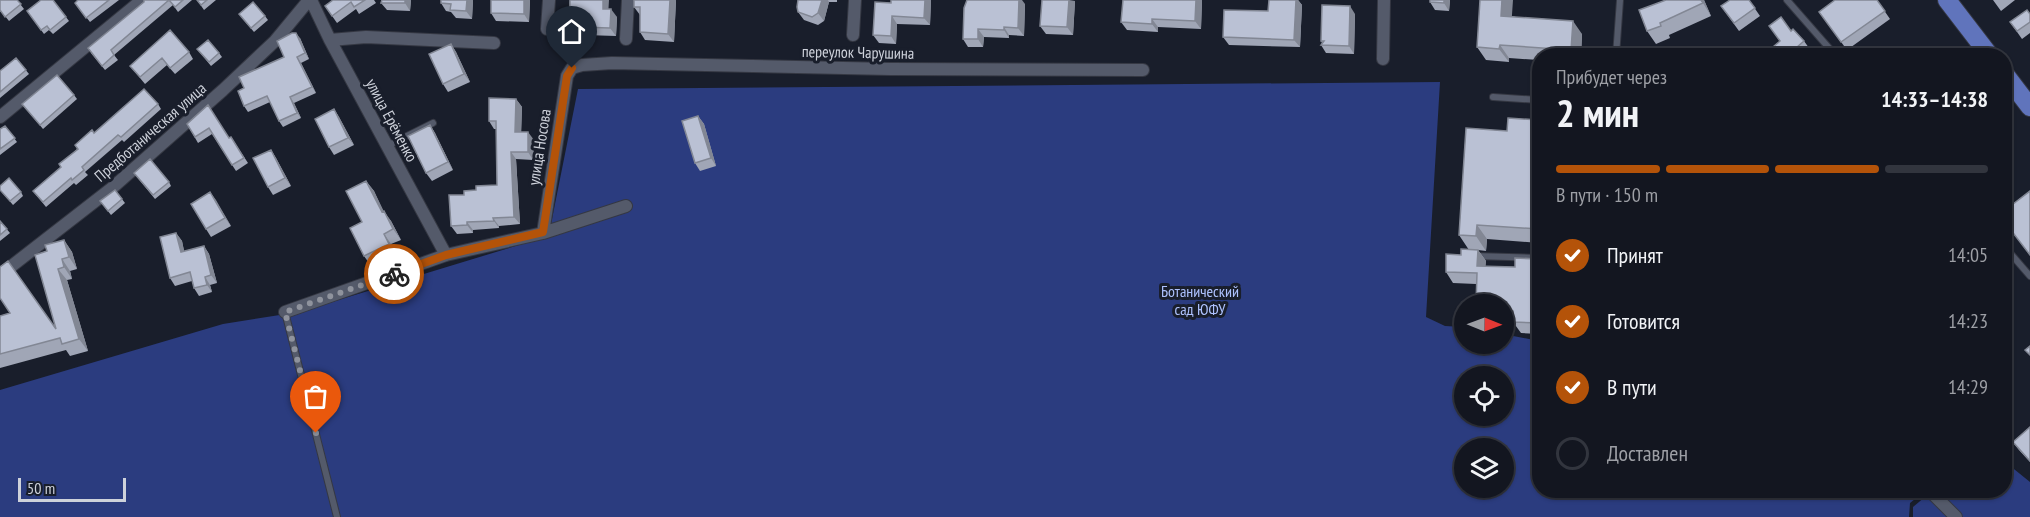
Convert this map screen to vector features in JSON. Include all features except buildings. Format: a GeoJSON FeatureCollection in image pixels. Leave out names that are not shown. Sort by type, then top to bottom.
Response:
{"type":"FeatureCollection","features":[{"type":"Feature","properties":{"kind":"main road"},"geometry":{"type":"LineString","coordinates":[[1947,0],[1984,48]]}},
{"type":"Feature","properties":{"kind":"main road"},"geometry":{"type":"LineString","coordinates":[[2012,83],[2028,101]]}},
{"type":"Feature","properties":{"kind":"street"},"geometry":{"type":"LineString","coordinates":[[0,117],[142,0]]}},
{"type":"Feature","properties":{"kind":"street","name":"улица Ерёменко"},"geometry":{"type":"LineString","coordinates":[[310,0],[446,255]]}},
{"type":"Feature","properties":{"kind":"street","name":"Предботаническая улица"},"geometry":{"type":"LineString","coordinates":[[0,275],[112,188],[223,90],[275,41],[310,0]]}},
{"type":"Feature","properties":{"kind":"street"},"geometry":{"type":"LineString","coordinates":[[547,29],[549,0]]}},
{"type":"Feature","properties":{"kind":"street"},"geometry":{"type":"LineString","coordinates":[[626,39],[628,0]]}},
{"type":"Feature","properties":{"kind":"street"},"geometry":{"type":"LineString","coordinates":[[853,35],[855,0]]}},
{"type":"Feature","properties":{"kind":"street"},"geometry":{"type":"LineString","coordinates":[[1383,59],[1384,0]]}},
{"type":"Feature","properties":{"kind":"street"},"geometry":{"type":"LineString","coordinates":[[330,40],[366,37],[494,43]]}},
{"type":"Feature","properties":{"kind":"street","name":"переулок Чарушина"},"geometry":{"type":"LineString","coordinates":[[572,68],[612,63],[890,69],[1143,70]]}},
{"type":"Feature","properties":{"kind":"street","name":"улица Носова"},"geometry":{"type":"LineString","coordinates":[[543,232],[567,76],[572,68]]}},
{"type":"Feature","properties":{"kind":"street"},"geometry":{"type":"LineString","coordinates":[[285,312],[446,255],[543,232],[626,206]]}},
{"type":"Feature","properties":{"kind":"street"},"geometry":{"type":"LineString","coordinates":[[1937,498],[1956,517]]}},
{"type":"Feature","properties":{"kind":"lane"},"geometry":{"type":"LineString","coordinates":[[1617,48],[1620,0]]}},
{"type":"Feature","properties":{"kind":"lane"},"geometry":{"type":"LineString","coordinates":[[1787,0],[1829,48]]}},
{"type":"Feature","properties":{"kind":"lane"},"geometry":{"type":"LineString","coordinates":[[1493,97],[1532,100]]}},
{"type":"Feature","properties":{"kind":"lane"},"geometry":{"type":"LineString","coordinates":[[387,146],[433,123]]}},
{"type":"Feature","properties":{"kind":"lane"},"geometry":{"type":"LineString","coordinates":[[1467,255],[1532,258]]}},
{"type":"Feature","properties":{"kind":"lane"},"geometry":{"type":"LineString","coordinates":[[2012,255],[2030,276]]}},
{"type":"Feature","properties":{"kind":"lane"},"geometry":{"type":"LineString","coordinates":[[285,312],[337,517]]}},
{"type":"Feature","properties":{"kind":"green space","name":"Ботанический сад ЮФУ"},"geometry":{"type":"Polygon","coordinates":[[[1440,82],[1426,317],[1445,326],[1454,326],[1454,354],[1514,354],[1514,336],[1532,340],[1532,498],[1916,498],[1910,503],[1909,517],[0,517],[0,390],[223,324],[299,312],[542,238],[551,224],[578,89],[1440,82]]]}},
{"type":"Feature","properties":{"kind":"green space"},"geometry":{"type":"Polygon","coordinates":[[[2012,467],[2030,482],[2030,517],[1913,517],[1913,507],[1924,498],[2012,498],[2012,467]]]}},
{"type":"Feature","properties":{"kind":"way so far"},"geometry":{"type":"LineString","coordinates":[[316,433],[285,312],[394,274]]}},
{"type":"Feature","properties":{"kind":"route"},"geometry":{"type":"LineString","coordinates":[[394,274],[446,255],[543,232],[567,76],[572,68]]}}]}
